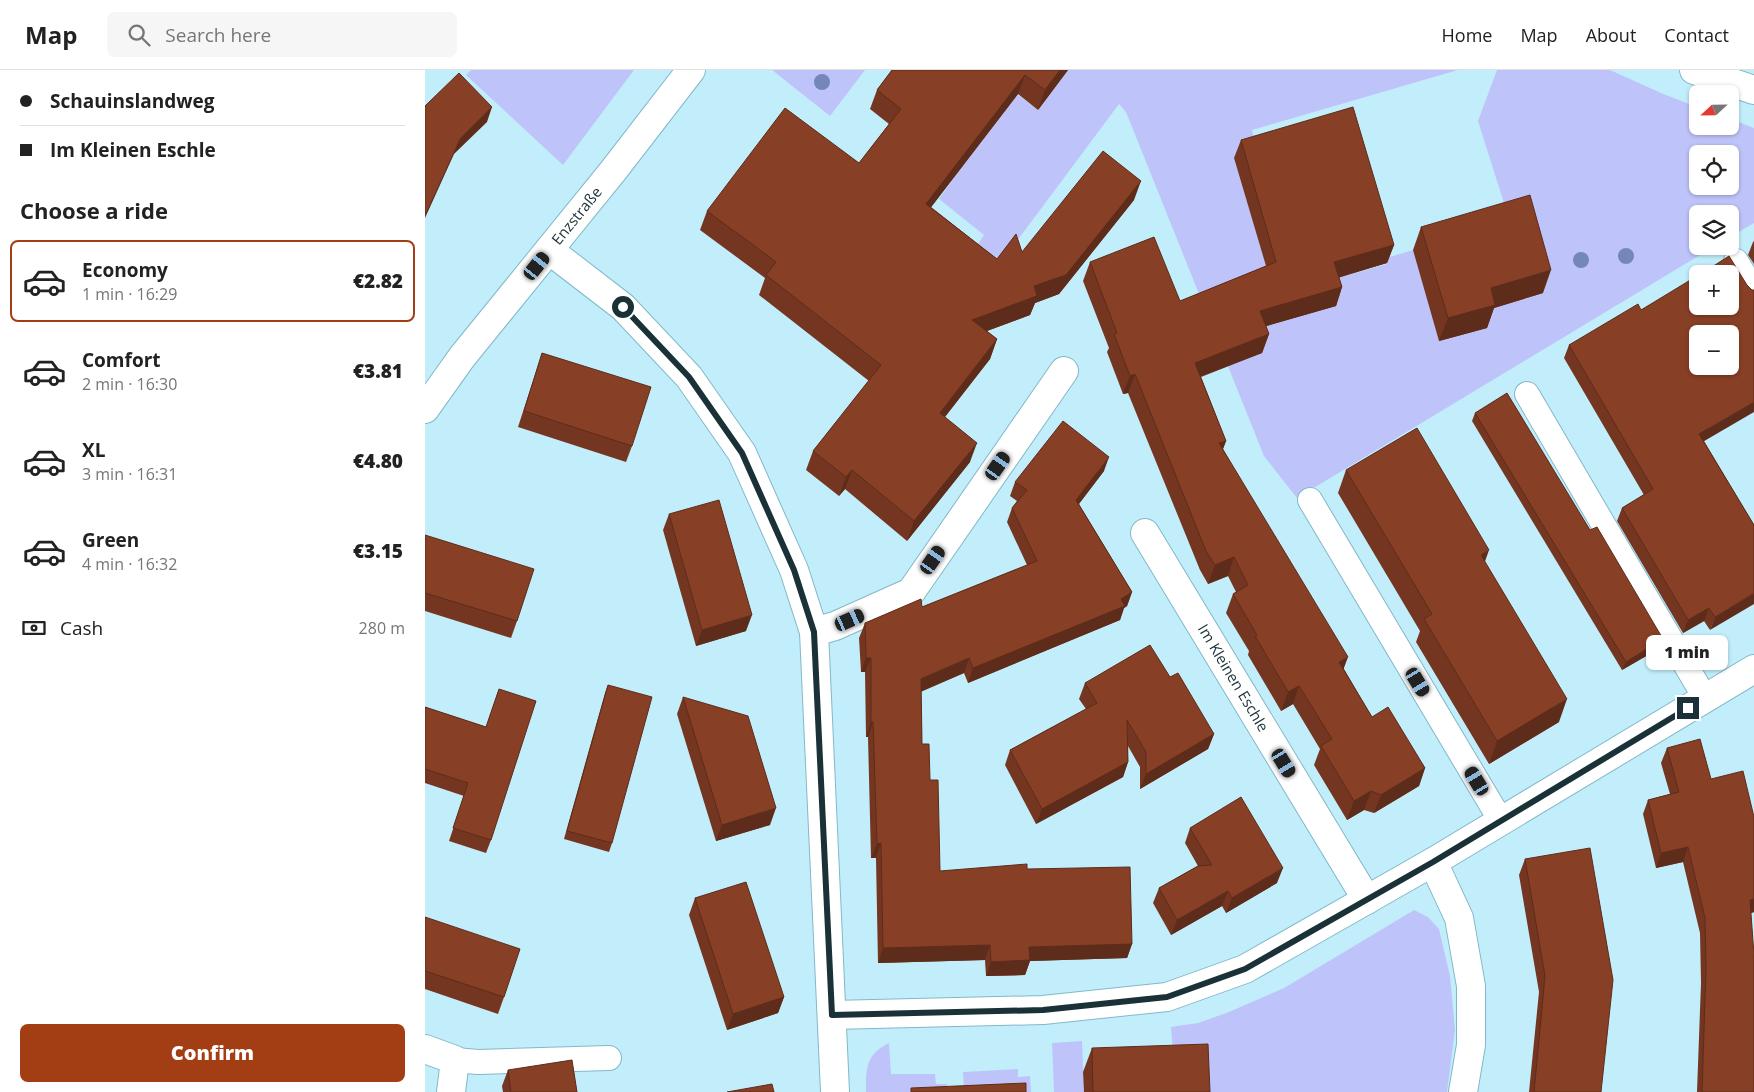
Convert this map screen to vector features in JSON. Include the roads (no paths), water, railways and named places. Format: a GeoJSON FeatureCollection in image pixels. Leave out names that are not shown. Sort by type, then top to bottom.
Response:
{"type":"FeatureCollection","features":[{"type":"Feature","properties":{"kind":"street","name":"Enzstraße"},"geometry":{"type":"LineString","coordinates":[[425,409],[462,357],[613,171],[691,70]]}},
{"type":"Feature","properties":{"kind":"street"},"geometry":{"type":"LineString","coordinates":[[1694,70],[1754,90]]}},
{"type":"Feature","properties":{"kind":"street"},"geometry":{"type":"LineString","coordinates":[[549,250],[623,307],[689,377],[737,445],[794,570],[814,632],[835,1092]]}},
{"type":"Feature","properties":{"kind":"street"},"geometry":{"type":"LineString","coordinates":[[814,632],[835,626],[911,592],[1063,371]]}},
{"type":"Feature","properties":{"kind":"street","name":"Im Kleinen Eschle"},"geometry":{"type":"LineString","coordinates":[[1145,533],[1367,900]]}},
{"type":"Feature","properties":{"kind":"street"},"geometry":{"type":"LineString","coordinates":[[832,1015],[1043,1010],[1167,997],[1245,969],[1433,862],[1754,669]]}},
{"type":"Feature","properties":{"kind":"street"},"geometry":{"type":"LineString","coordinates":[[1433,862],[1459,918],[1471,986],[1471,1045],[1463,1092]]}},
{"type":"Feature","properties":{"kind":"street"},"geometry":{"type":"LineString","coordinates":[[425,1049],[455,1060],[451,1092]]}},
{"type":"Feature","properties":{"kind":"lane"},"geometry":{"type":"LineString","coordinates":[[1736,261],[1754,291]]}},
{"type":"Feature","properties":{"kind":"lane"},"geometry":{"type":"LineString","coordinates":[[1527,394],[1705,698]]}},
{"type":"Feature","properties":{"kind":"lane"},"geometry":{"type":"LineString","coordinates":[[1310,500],[1501,821]]}},
{"type":"Feature","properties":{"kind":"lane"},"geometry":{"type":"LineString","coordinates":[[455,1060],[478,1062],[609,1058]]}}]}
